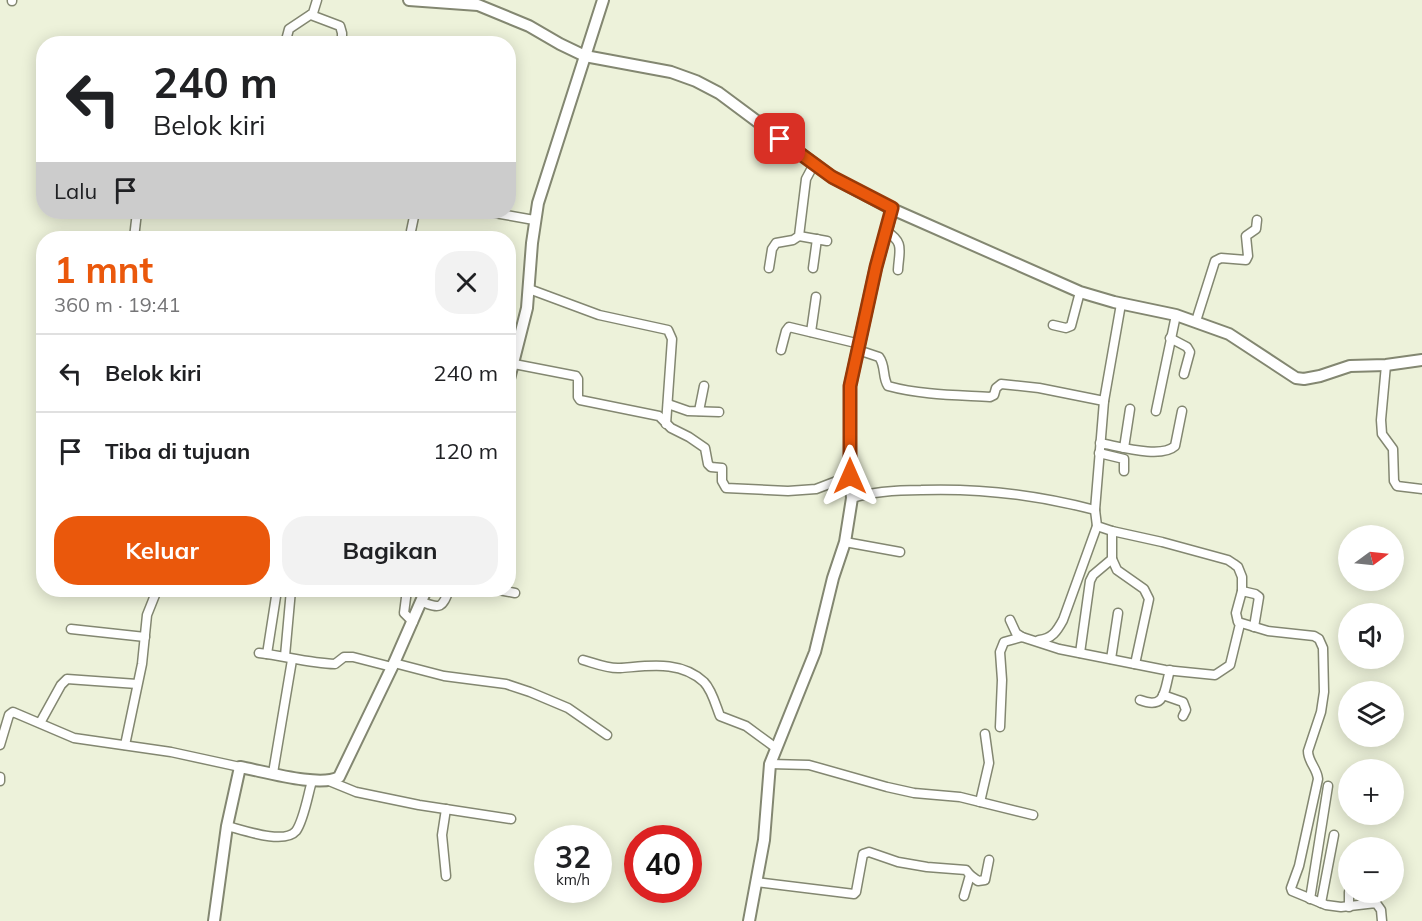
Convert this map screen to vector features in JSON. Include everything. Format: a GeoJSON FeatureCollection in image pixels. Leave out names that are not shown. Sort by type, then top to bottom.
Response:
{"type":"FeatureCollection","features":[{"type":"Feature","properties":{"kind":"street"},"geometry":{"type":"LineString","coordinates":[[287,36],[289,29],[311,15],[315,10],[317,0]]}},
{"type":"Feature","properties":{"kind":"street"},"geometry":{"type":"LineString","coordinates":[[409,0],[477,5],[529,26],[585,56],[671,72],[696,81],[727,99],[832,177],[892,208],[1080,292],[1176,315],[1229,334],[1296,378],[1320,376],[1350,366],[1386,365],[1422,360]]}},
{"type":"Feature","properties":{"kind":"street"},"geometry":{"type":"LineString","coordinates":[[516,350],[521,337],[529,289],[534,220],[603,0]]}},
{"type":"Feature","properties":{"kind":"street"},"geometry":{"type":"LineString","coordinates":[[311,15],[340,26],[341,36]]}},
{"type":"Feature","properties":{"kind":"street"},"geometry":{"type":"LineString","coordinates":[[799,236],[806,179],[814,164]]}},
{"type":"Feature","properties":{"kind":"street"},"geometry":{"type":"LineString","coordinates":[[750,921],[764,840],[770,764],[797,701],[814,652],[845,542],[852,498],[850,386],[892,208]]}},
{"type":"Feature","properties":{"kind":"street"},"geometry":{"type":"LineString","coordinates":[[516,217],[534,220]]}},
{"type":"Feature","properties":{"kind":"street"},"geometry":{"type":"LineString","coordinates":[[411,231],[414,219]]}},
{"type":"Feature","properties":{"kind":"street"},"geometry":{"type":"LineString","coordinates":[[1196,321],[1215,261],[1221,258],[1246,260],[1248,256],[1246,236],[1256,229],[1257,220]]}},
{"type":"Feature","properties":{"kind":"street"},"geometry":{"type":"LineString","coordinates":[[886,231],[898,239],[900,245],[898,270]]}},
{"type":"Feature","properties":{"kind":"street"},"geometry":{"type":"LineString","coordinates":[[768,268],[772,249],[776,243],[793,240],[799,236],[827,241]]}},
{"type":"Feature","properties":{"kind":"street"},"geometry":{"type":"LineString","coordinates":[[813,268],[817,239]]}},
{"type":"Feature","properties":{"kind":"street"},"geometry":{"type":"LineString","coordinates":[[529,289],[599,315],[668,330],[672,339],[666,424]]}},
{"type":"Feature","properties":{"kind":"street"},"geometry":{"type":"LineString","coordinates":[[1053,325],[1066,328],[1071,326],[1080,292]]}},
{"type":"Feature","properties":{"kind":"street"},"geometry":{"type":"LineString","coordinates":[[811,332],[816,297]]}},
{"type":"Feature","properties":{"kind":"street"},"geometry":{"type":"LineString","coordinates":[[1036,640],[1051,637],[1060,626],[1096,526],[1095,510],[1104,401],[1121,303]]}},
{"type":"Feature","properties":{"kind":"street"},"geometry":{"type":"LineString","coordinates":[[1156,411],[1176,315]]}},
{"type":"Feature","properties":{"kind":"street"},"geometry":{"type":"LineString","coordinates":[[780,350],[789,327],[859,347],[879,357],[884,366],[886,383],[896,388],[990,397],[1001,384],[1039,388],[1104,401]]}},
{"type":"Feature","properties":{"kind":"street"},"geometry":{"type":"LineString","coordinates":[[1170,338],[1187,347],[1190,352],[1184,374]]}},
{"type":"Feature","properties":{"kind":"street"},"geometry":{"type":"LineString","coordinates":[[516,365],[576,376],[579,379],[578,397],[580,400],[659,416],[670,429],[689,437],[705,448],[708,464],[711,467],[722,468],[723,483],[729,489],[788,492],[816,489],[850,476]]}},
{"type":"Feature","properties":{"kind":"street"},"geometry":{"type":"LineString","coordinates":[[1386,365],[1381,420],[1382,435],[1393,449],[1394,481],[1397,486],[1422,489]]}},
{"type":"Feature","properties":{"kind":"street"},"geometry":{"type":"LineString","coordinates":[[699,411],[704,386]]}},
{"type":"Feature","properties":{"kind":"street"},"geometry":{"type":"LineString","coordinates":[[668,404],[688,411],[719,412]]}},
{"type":"Feature","properties":{"kind":"street"},"geometry":{"type":"LineString","coordinates":[[1124,448],[1130,410]]}},
{"type":"Feature","properties":{"kind":"street"},"geometry":{"type":"LineString","coordinates":[[1100,443],[1124,448],[1168,451],[1173,448],[1182,411]]}},
{"type":"Feature","properties":{"kind":"street"},"geometry":{"type":"LineString","coordinates":[[1100,453],[1124,459],[1124,471]]}},
{"type":"Feature","properties":{"kind":"street"},"geometry":{"type":"LineString","coordinates":[[852,498],[873,492],[973,489],[1065,502],[1095,510]]}},
{"type":"Feature","properties":{"kind":"street"},"geometry":{"type":"LineString","coordinates":[[1096,526],[1228,560],[1241,572],[1242,591],[1236,613],[1240,624],[1314,636],[1322,643],[1324,692],[1321,712],[1308,751],[1318,779],[1299,866],[1291,888],[1292,891],[1321,903],[1349,907],[1376,903],[1381,910],[1382,921]]}},
{"type":"Feature","properties":{"kind":"street"},"geometry":{"type":"LineString","coordinates":[[1112,531],[1113,559],[1117,570],[1144,588],[1149,599],[1135,664]]}},
{"type":"Feature","properties":{"kind":"street"},"geometry":{"type":"LineString","coordinates":[[845,542],[900,552]]}},
{"type":"Feature","properties":{"kind":"street"},"geometry":{"type":"LineString","coordinates":[[1080,653],[1090,581],[1093,575],[1113,559]]}},
{"type":"Feature","properties":{"kind":"street"},"geometry":{"type":"LineString","coordinates":[[1242,591],[1259,597],[1254,627]]}},
{"type":"Feature","properties":{"kind":"street"},"geometry":{"type":"LineString","coordinates":[[125,745],[147,615],[154,597]]}},
{"type":"Feature","properties":{"kind":"street"},"geometry":{"type":"LineString","coordinates":[[275,597],[263,654],[335,664],[344,657],[353,657],[444,676],[506,684],[568,708],[607,735]]}},
{"type":"Feature","properties":{"kind":"street"},"geometry":{"type":"LineString","coordinates":[[273,773],[288,658],[291,597]]}},
{"type":"Feature","properties":{"kind":"street"},"geometry":{"type":"LineString","coordinates":[[406,597],[404,613],[413,622]]}},
{"type":"Feature","properties":{"kind":"street"},"geometry":{"type":"LineString","coordinates":[[329,781],[341,775],[424,597]]}},
{"type":"Feature","properties":{"kind":"street"},"geometry":{"type":"LineString","coordinates":[[422,602],[441,606],[446,597]]}},
{"type":"Feature","properties":{"kind":"street"},"geometry":{"type":"LineString","coordinates":[[1112,659],[1118,613]]}},
{"type":"Feature","properties":{"kind":"street"},"geometry":{"type":"LineString","coordinates":[[1010,620],[1016,633],[1022,637],[1080,653],[1170,670],[1215,675],[1230,665],[1240,624]]}},
{"type":"Feature","properties":{"kind":"street"},"geometry":{"type":"LineString","coordinates":[[71,629],[145,637]]}},
{"type":"Feature","properties":{"kind":"street"},"geometry":{"type":"LineString","coordinates":[[1000,727],[1002,680],[1000,652],[1004,642],[1022,637]]}},
{"type":"Feature","properties":{"kind":"street"},"geometry":{"type":"LineString","coordinates":[[583,660],[617,668],[658,665],[685,670],[706,684],[720,716],[746,726],[776,748]]}},
{"type":"Feature","properties":{"kind":"street"},"geometry":{"type":"LineString","coordinates":[[1140,700],[1155,704],[1163,694],[1170,670]]}},
{"type":"Feature","properties":{"kind":"street"},"geometry":{"type":"LineString","coordinates":[[40,723],[61,685],[67,679],[137,684]]}},
{"type":"Feature","properties":{"kind":"street"},"geometry":{"type":"LineString","coordinates":[[1163,694],[1182,702],[1186,710],[1183,716]]}},
{"type":"Feature","properties":{"kind":"street"},"geometry":{"type":"LineString","coordinates":[[0,745],[5,726],[12,713],[19,714],[74,738],[171,752],[312,781],[329,781],[356,792],[512,819]]}},
{"type":"Feature","properties":{"kind":"street"},"geometry":{"type":"LineString","coordinates":[[980,802],[989,763],[986,734]]}},
{"type":"Feature","properties":{"kind":"street"},"geometry":{"type":"LineString","coordinates":[[770,764],[809,765],[887,787],[914,793],[960,797],[1034,815]]}},
{"type":"Feature","properties":{"kind":"street"},"geometry":{"type":"LineString","coordinates":[[214,921],[227,826],[240,767]]}},
{"type":"Feature","properties":{"kind":"street"},"geometry":{"type":"LineString","coordinates":[[227,826],[277,837],[290,835],[297,829],[312,781]]}},
{"type":"Feature","properties":{"kind":"street"},"geometry":{"type":"LineString","coordinates":[[1310,899],[1328,786]]}},
{"type":"Feature","properties":{"kind":"street"},"geometry":{"type":"LineString","coordinates":[[446,809],[442,835],[446,876]]}},
{"type":"Feature","properties":{"kind":"street"},"geometry":{"type":"LineString","coordinates":[[1321,903],[1334,835]]}},
{"type":"Feature","properties":{"kind":"street"},"geometry":{"type":"LineString","coordinates":[[756,882],[854,894],[863,854],[866,852],[898,862],[966,870],[978,881],[985,880],[989,860]]}},
{"type":"Feature","properties":{"kind":"street"},"geometry":{"type":"LineString","coordinates":[[964,896],[970,875]]}},
{"type":"Feature","properties":{"kind":"street"},"geometry":{"type":"LineString","coordinates":[[1349,903],[1349,907]]}},
{"type":"Feature","properties":{"kind":"route"},"geometry":{"type":"LineString","coordinates":[[780,139],[832,177],[892,208],[876,267],[850,386],[850,476]]}}]}
